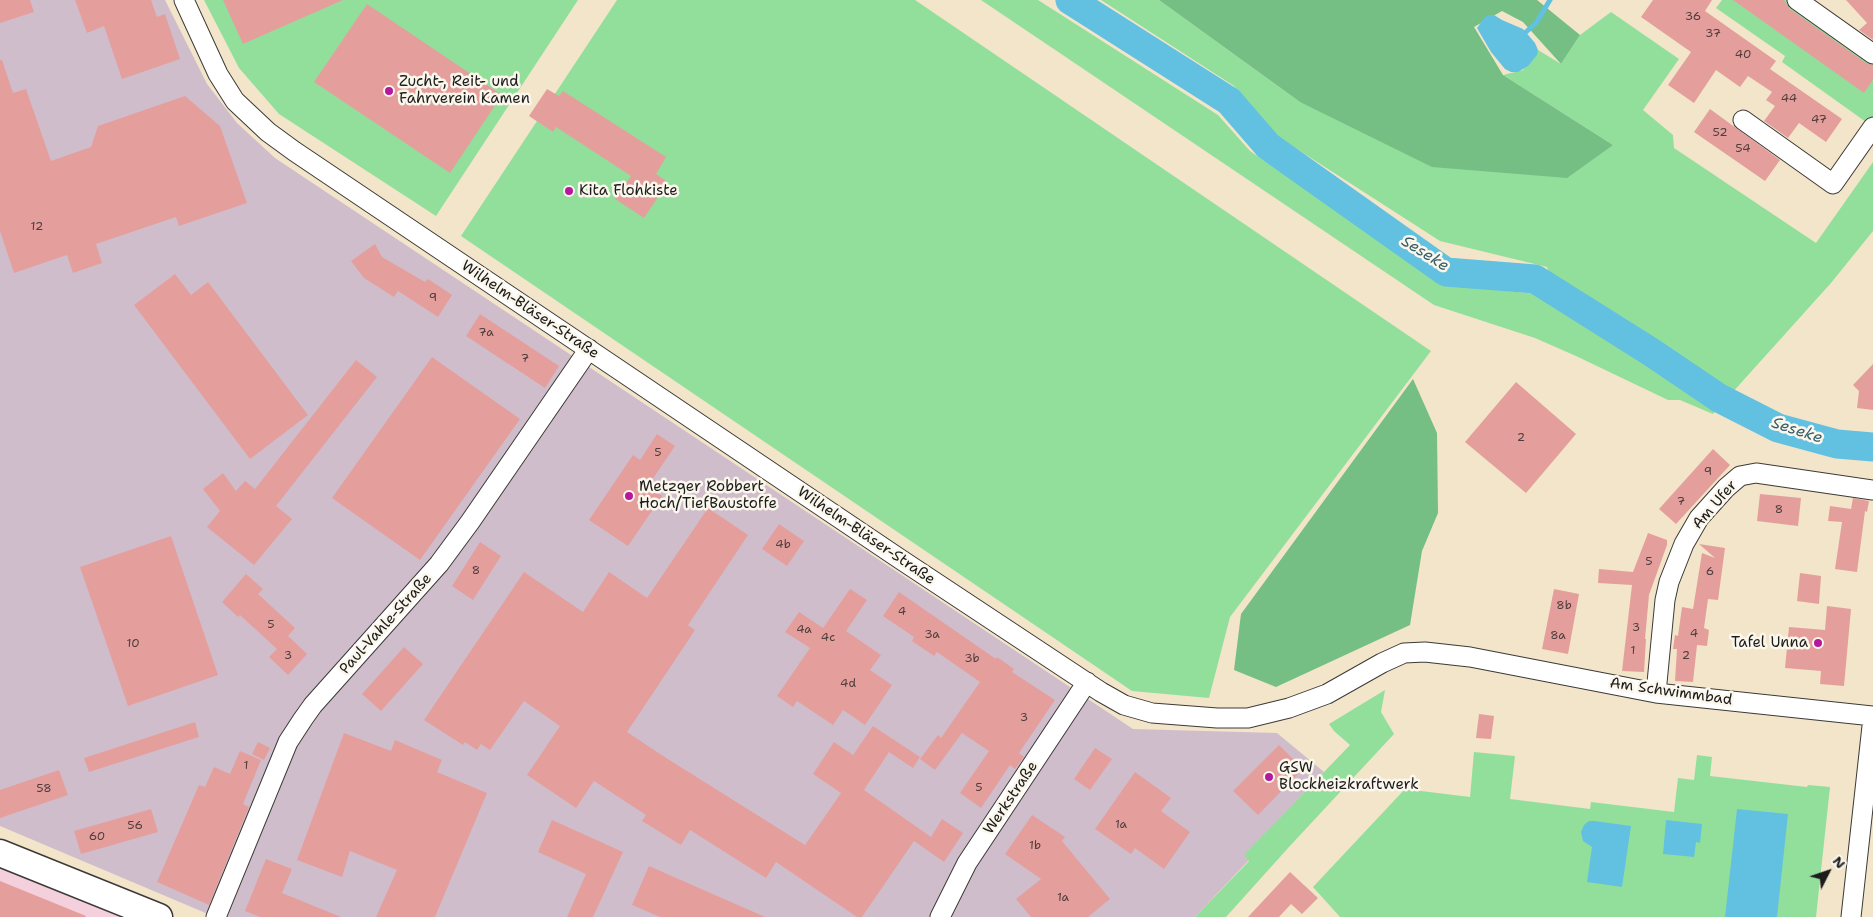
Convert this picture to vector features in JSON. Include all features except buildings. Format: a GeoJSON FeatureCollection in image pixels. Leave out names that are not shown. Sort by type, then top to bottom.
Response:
{"type":"FeatureCollection","features":[{"type":"Feature","properties":{"kind":"street","name":"Wilhelm-Bläser-Straße"},"geometry":{"type":"LineString","coordinates":[[184,0],[218,74],[235,101],[268,132],[900,559],[1124,705],[1152,713],[1217,718],[1248,718],[1289,708],[1326,694],[1382,662],[1404,653],[1425,652],[1470,658]]}},
{"type":"Feature","properties":{"kind":"street"},"geometry":{"type":"LineString","coordinates":[[1797,0],[1873,54]]}},
{"type":"Feature","properties":{"kind":"street"},"geometry":{"type":"LineString","coordinates":[[1743,120],[1833,184],[1873,127]]}},
{"type":"Feature","properties":{"kind":"street","name":"Paul-Vahle-Straße"},"geometry":{"type":"LineString","coordinates":[[216,917],[288,742],[303,719],[439,564],[589,350]]}},
{"type":"Feature","properties":{"kind":"street","name":"Am Ufer"},"geometry":{"type":"LineString","coordinates":[[1656,692],[1665,600],[1669,582],[1684,544],[1699,518],[1726,488],[1740,476],[1756,473],[1873,490]]}},
{"type":"Feature","properties":{"kind":"street","name":"Am Schwimmbad"},"geometry":{"type":"LineString","coordinates":[[1470,658],[1656,692],[1873,716],[1851,917]]}},
{"type":"Feature","properties":{"kind":"street","name":"Werkstraße"},"geometry":{"type":"LineString","coordinates":[[940,917],[967,863],[1088,682]]}},
{"type":"Feature","properties":{"kind":"street"},"geometry":{"type":"LineString","coordinates":[[0,853],[159,917]]}},
{"type":"Feature","properties":{"kind":"shaded area"},"geometry":{"type":"Polygon","coordinates":[[[0,0],[165,0],[207,84],[237,123],[275,158],[1133,729],[1277,733],[1324,772],[1245,855],[1249,860],[1195,917],[215,917],[0,826],[0,0]]]}},
{"type":"Feature","properties":{"kind":"shaded area"},"geometry":{"type":"Polygon","coordinates":[[[0,863],[135,917],[0,917],[0,863]]]}},
{"type":"Feature","properties":{"kind":"green space","name":"Zucht-, Reit- und Fahrverein Kamen"},"geometry":{"type":"Polygon","coordinates":[[[204,0],[578,0],[436,216],[279,114],[239,68],[204,0]]]}},
{"type":"Feature","properties":{"kind":"green space"},"geometry":{"type":"Polygon","coordinates":[[[617,0],[915,0],[1431,351],[1230,617],[1209,698],[1132,691],[461,236],[617,0]]]}},
{"type":"Feature","properties":{"kind":"green space"},"geometry":{"type":"Polygon","coordinates":[[[981,0],[1038,0],[1218,115],[1250,151],[1445,285],[1537,294],[1560,307],[1547,267],[1440,241],[1272,133],[1234,86],[1101,0],[1159,0],[1300,102],[1613,145],[1503,75],[1523,70],[1538,50],[1561,64],[1580,35],[1611,12],[1679,59],[1643,110],[1673,135],[1674,148],[1816,243],[1873,162],[1873,231],[1831,283],[1713,414],[1680,400],[1668,400],[1535,338],[1434,305],[981,0]]]}},
{"type":"Feature","properties":{"kind":"green space"},"geometry":{"type":"Polygon","coordinates":[[[1159,0],[1537,0],[1580,35],[1561,64],[1523,22],[1502,11],[1474,27],[1503,75],[1613,145],[1567,178],[1432,167],[1300,102],[1159,0]]]}},
{"type":"Feature","properties":{"kind":"green space"},"geometry":{"type":"Polygon","coordinates":[[[1722,0],[1797,0],[1873,54],[1873,127],[1782,62],[1785,56],[1716,8],[1722,0]]]}},
{"type":"Feature","properties":{"kind":"green space"},"geometry":{"type":"Polygon","coordinates":[[[1413,379],[1437,433],[1438,513],[1422,551],[1410,625],[1276,687],[1234,670],[1241,614],[1413,379]]]}},
{"type":"Feature","properties":{"kind":"green space"},"geometry":{"type":"Polygon","coordinates":[[[1385,690],[1381,712],[1394,734],[1226,917],[1195,917],[1249,861],[1244,855],[1350,745],[1329,724],[1385,690]]]}},
{"type":"Feature","properties":{"kind":"green space"},"geometry":{"type":"Polygon","coordinates":[[[1474,752],[1515,756],[1510,799],[1590,809],[1591,802],[1674,812],[1678,778],[1694,780],[1697,755],[1712,757],[1710,776],[1807,787],[1808,785],[1830,787],[1816,917],[1340,917],[1313,887],[1405,789],[1470,797],[1474,752]]]}},
{"type":"Feature","properties":{"kind":"water"},"geometry":{"type":"Polygon","coordinates":[[[1494,15],[1523,29],[1535,43],[1538,50],[1537,55],[1528,66],[1518,72],[1511,72],[1505,69],[1491,52],[1477,28],[1485,17],[1494,15]]]}},
{"type":"Feature","properties":{"kind":"water"},"geometry":{"type":"Polygon","coordinates":[[[1737,809],[1788,814],[1777,917],[1725,917],[1737,809]]]}},
{"type":"Feature","properties":{"kind":"water"},"geometry":{"type":"Polygon","coordinates":[[[1666,820],[1702,824],[1700,843],[1696,842],[1694,857],[1663,854],[1666,820]]]}},
{"type":"Feature","properties":{"kind":"water"},"geometry":{"type":"Polygon","coordinates":[[[1589,821],[1631,826],[1622,887],[1587,882],[1592,847],[1583,841],[1581,832],[1584,825],[1589,821]]]}},
{"type":"Feature","properties":{"kind":"waterway","name":"Seseke"},"geometry":{"type":"LineString","coordinates":[[1070,0],[1229,101],[1268,146],[1446,272],[1535,279],[1651,352],[1719,398],[1778,428],[1837,444],[1873,447]]}},
{"type":"Feature","properties":{"kind":"waterway"},"geometry":{"type":"LineString","coordinates":[[1526,32],[1536,23],[1550,0]]}},
{"type":"Feature","properties":{"kind":"place","name":"Zucht-, Reit- und Fahrverein Kamen"},"geometry":{"type":"Point","coordinates":[389,91]}},
{"type":"Feature","properties":{"kind":"place","name":"Kita Flohkiste"},"geometry":{"type":"Point","coordinates":[569,191]}},
{"type":"Feature","properties":{"kind":"place","name":"Metzger Robbert Hoch/TiefBaustoffe"},"geometry":{"type":"Point","coordinates":[629,496]}},
{"type":"Feature","properties":{"kind":"place","name":"Tafel Unna"},"geometry":{"type":"Point","coordinates":[1818,643]}},
{"type":"Feature","properties":{"kind":"place","name":"GSW Blockheizkraftwerk"},"geometry":{"type":"Point","coordinates":[1269,777]}}]}
